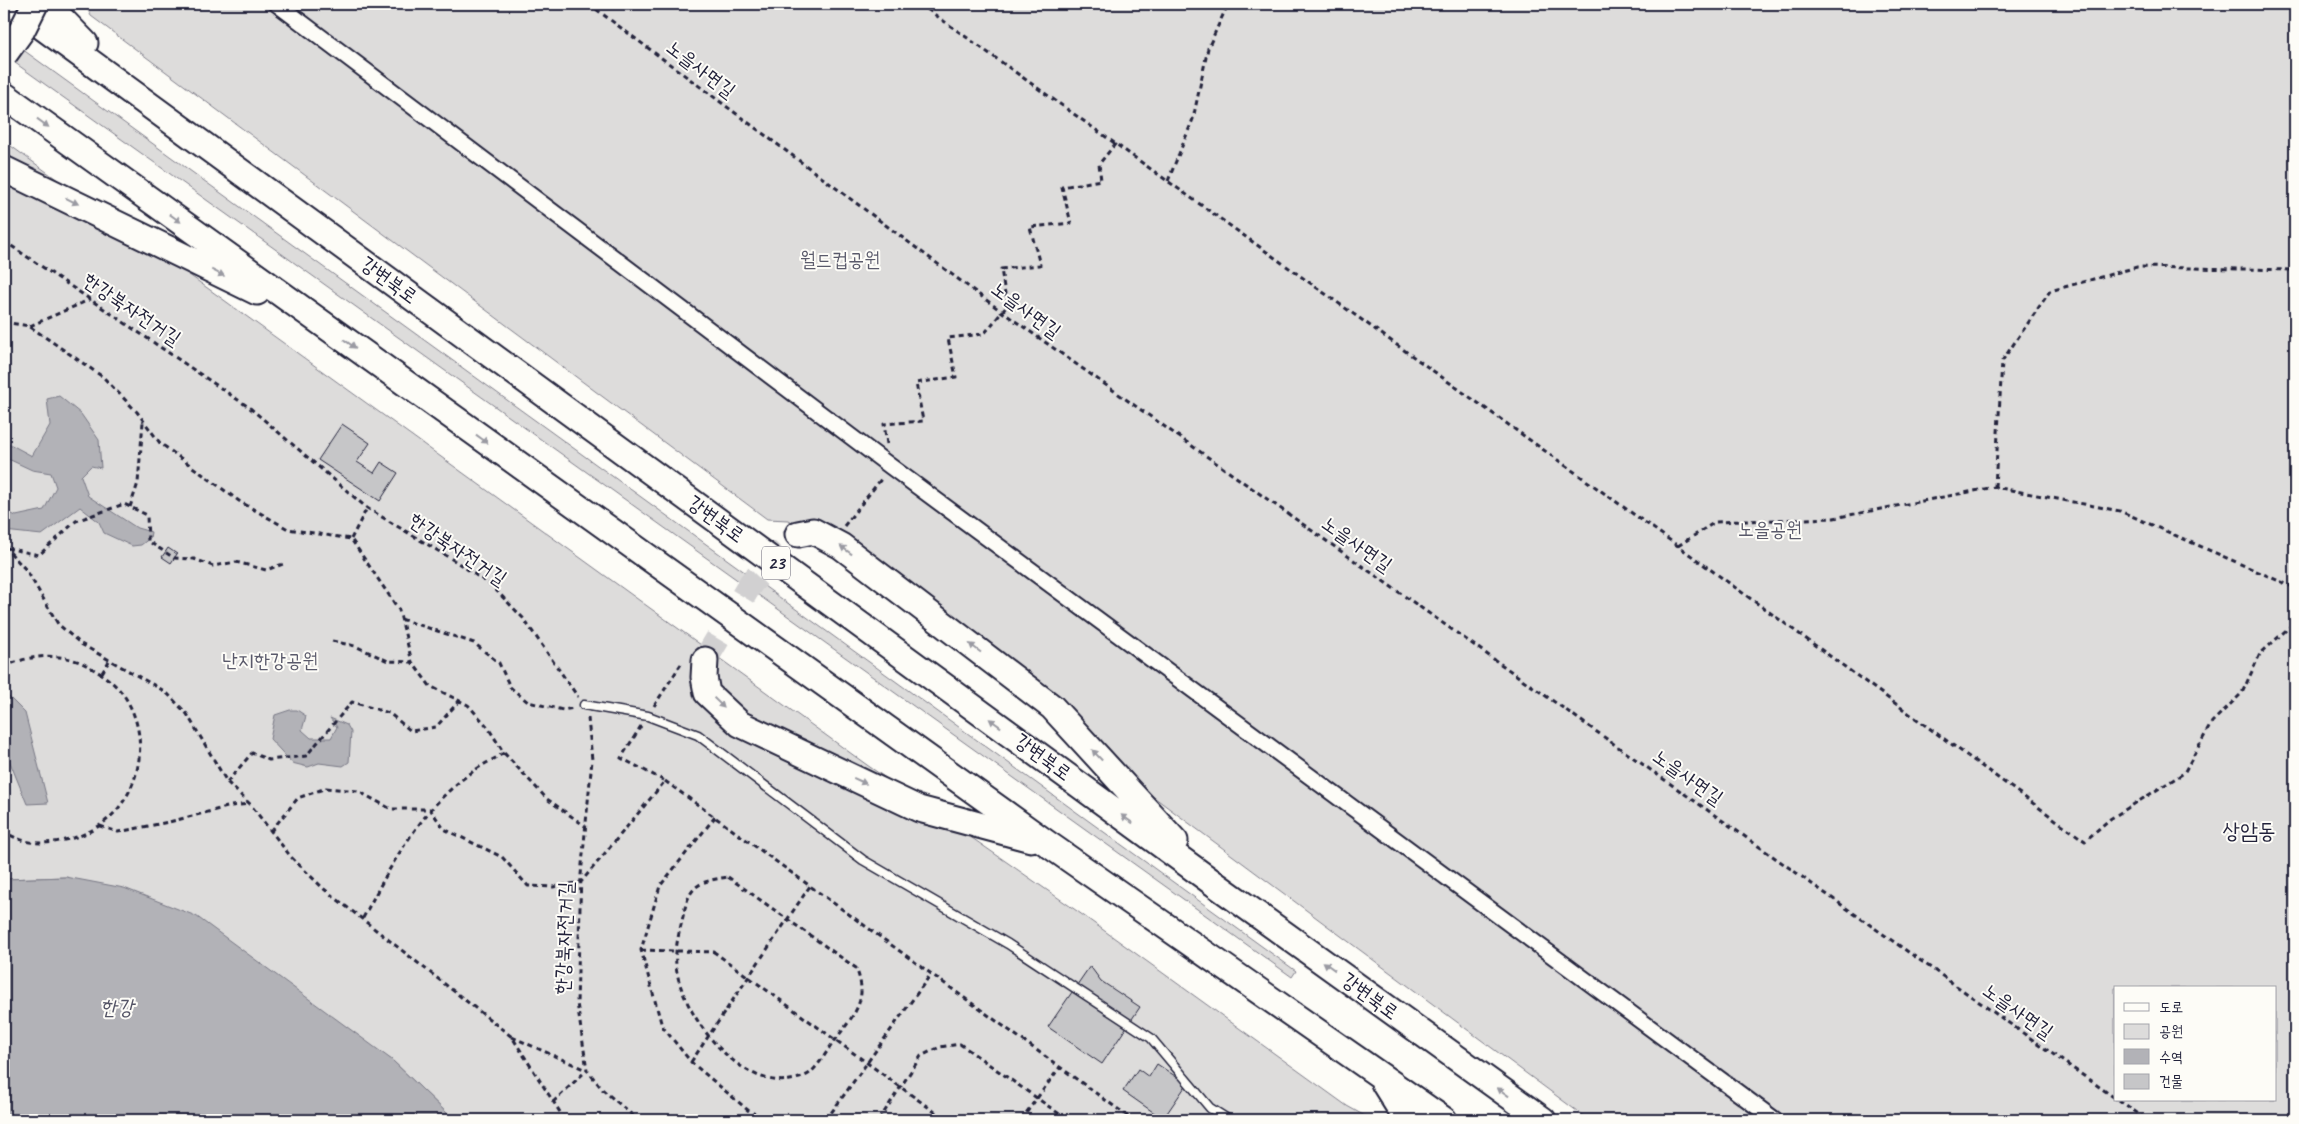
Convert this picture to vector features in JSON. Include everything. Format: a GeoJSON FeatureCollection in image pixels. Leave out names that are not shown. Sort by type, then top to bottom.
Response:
{"type":"FeatureCollection","features":[{"type":"Feature","properties":{"kind":"highway","name":"강변북로"},"geometry":{"type":"LineString","coordinates":[[11,4],[1212,882],[1543,1120]]}},
{"type":"Feature","properties":{"kind":"highway"},"geometry":{"type":"LineString","coordinates":[[4,55],[22,30],[35,4]]}},
{"type":"Feature","properties":{"kind":"highway"},"geometry":{"type":"LineString","coordinates":[[47,4],[131,92]]}},
{"type":"Feature","properties":{"kind":"highway"},"geometry":{"type":"LineString","coordinates":[[4,95],[1045,842],[1444,1120]]}},
{"type":"Feature","properties":{"kind":"highway"},"geometry":{"type":"LineString","coordinates":[[4,170],[318,322]]}},
{"type":"Feature","properties":{"kind":"highway"},"geometry":{"type":"LineString","coordinates":[[798,534],[812,530],[841,546],[1052,707],[1212,882]]}},
{"type":"Feature","properties":{"kind":"highway"},"geometry":{"type":"LineString","coordinates":[[695,659],[704,677],[708,693],[740,724],[918,809],[1045,842]]}},
{"type":"Feature","properties":{"kind":"highway"},"geometry":{"type":"LineString","coordinates":[[1377,1073],[1408,1120]]}},
{"type":"Feature","properties":{"kind":"street"},"geometry":{"type":"LineString","coordinates":[[277,4],[890,466],[1775,1120]]}},
{"type":"Feature","properties":{"kind":"lane"},"geometry":{"type":"LineString","coordinates":[[584,705],[648,716],[698,735],[863,860],[1008,944],[1151,1038],[1210,1108],[1224,1119]]}},
{"type":"Feature","properties":{"kind":"path","name":"노을사면길"},"geometry":{"type":"LineString","coordinates":[[589,4],[1001,311],[2114,1097]]}},
{"type":"Feature","properties":{"kind":"path"},"geometry":{"type":"LineString","coordinates":[[920,4],[1678,546],[2085,841],[2110,819],[2184,773],[2212,722],[2242,693],[2260,654],[2295,622]]}},
{"type":"Feature","properties":{"kind":"path"},"geometry":{"type":"LineString","coordinates":[[1168,181],[1193,119],[1208,48],[1228,4]]}},
{"type":"Feature","properties":{"kind":"path"},"geometry":{"type":"LineString","coordinates":[[842,529],[890,466],[884,424],[922,421],[916,383],[956,377],[948,338],[984,334],[1006,306],[1001,270],[1040,265],[1030,227],[1071,223],[1062,186],[1101,180],[1099,164],[1116,143]]}},
{"type":"Feature","properties":{"kind":"path","name":"한강북자전거길"},"geometry":{"type":"LineString","coordinates":[[4,241],[91,298],[250,408],[366,508],[455,561],[492,586],[523,618],[557,663],[588,712],[592,760],[581,882],[577,1003],[587,1070]]}},
{"type":"Feature","properties":{"kind":"path"},"geometry":{"type":"LineString","coordinates":[[1995,487],[2002,361],[2050,291],[2137,267],[2295,270]]}},
{"type":"Feature","properties":{"kind":"path"},"geometry":{"type":"LineString","coordinates":[[29,326],[91,298]]}},
{"type":"Feature","properties":{"kind":"path"},"geometry":{"type":"LineString","coordinates":[[4,322],[29,326],[104,377],[144,421],[160,443],[239,501],[288,529],[351,539],[399,610],[412,662],[430,686],[468,705],[487,726],[504,753],[547,799],[586,826]]}},
{"type":"Feature","properties":{"kind":"path"},"geometry":{"type":"LineString","coordinates":[[130,507],[138,483],[144,421]]}},
{"type":"Feature","properties":{"kind":"path"},"geometry":{"type":"LineString","coordinates":[[1678,546],[1715,522],[1834,518],[1995,487],[2120,510],[2295,588]]}},
{"type":"Feature","properties":{"kind":"path"},"geometry":{"type":"LineString","coordinates":[[5,547],[39,555],[76,521],[124,504],[147,515],[148,540],[174,558],[194,559],[213,566],[236,562],[266,570],[286,563]]}},
{"type":"Feature","properties":{"kind":"path"},"geometry":{"type":"LineString","coordinates":[[351,539],[366,508]]}},
{"type":"Feature","properties":{"kind":"path"},"geometry":{"type":"LineString","coordinates":[[5,547],[27,571],[58,624],[81,644],[166,692],[187,714],[227,782],[250,804],[291,857],[324,889],[512,1037],[587,1070],[603,1090],[638,1120]]}},
{"type":"Feature","properties":{"kind":"path"},"geometry":{"type":"LineString","coordinates":[[401,619],[474,643],[499,662],[510,687],[528,702],[563,710],[584,705]]}},
{"type":"Feature","properties":{"kind":"path"},"geometry":{"type":"LineString","coordinates":[[332,641],[355,646],[388,661],[412,662]]}},
{"type":"Feature","properties":{"kind":"path"},"geometry":{"type":"LineString","coordinates":[[4,668],[17,660],[46,656],[76,660],[102,673],[124,697],[138,726],[141,758],[132,789],[114,815],[88,834],[57,843],[25,841],[4,832]]}},
{"type":"Feature","properties":{"kind":"path"},"geometry":{"type":"LineString","coordinates":[[695,659],[648,716],[621,758],[665,781],[1133,1120]]}},
{"type":"Feature","properties":{"kind":"path"},"geometry":{"type":"LineString","coordinates":[[102,673],[109,661]]}},
{"type":"Feature","properties":{"kind":"path"},"geometry":{"type":"LineString","coordinates":[[227,782],[252,753],[269,760],[306,756],[352,702],[390,713],[411,731],[436,727],[459,700]]}},
{"type":"Feature","properties":{"kind":"path"},"geometry":{"type":"LineString","coordinates":[[362,918],[392,862],[430,809],[470,773],[504,753]]}},
{"type":"Feature","properties":{"kind":"path"},"geometry":{"type":"LineString","coordinates":[[430,809],[444,829],[502,858],[528,886],[554,888],[581,882],[665,781]]}},
{"type":"Feature","properties":{"kind":"path"},"geometry":{"type":"LineString","coordinates":[[271,831],[298,798],[326,788],[358,791],[391,809],[430,809]]}},
{"type":"Feature","properties":{"kind":"path"},"geometry":{"type":"LineString","coordinates":[[99,826],[118,832],[170,822],[231,806],[250,804]]}},
{"type":"Feature","properties":{"kind":"path"},"geometry":{"type":"LineString","coordinates":[[715,817],[660,886],[641,950],[662,1026],[691,1062],[749,1111],[768,1120]]}},
{"type":"Feature","properties":{"kind":"path"},"geometry":{"type":"LineString","coordinates":[[728,877],[788,920],[856,968],[862,982],[862,995],[857,1010],[810,1073],[796,1079],[776,1082],[746,1071],[708,1036],[690,1009],[678,977],[675,951],[687,897],[704,880],[728,877]]}},
{"type":"Feature","properties":{"kind":"path"},"geometry":{"type":"LineString","coordinates":[[691,1062],[810,886]]}},
{"type":"Feature","properties":{"kind":"path"},"geometry":{"type":"LineString","coordinates":[[641,950],[714,952],[946,1120]]}},
{"type":"Feature","properties":{"kind":"path"},"geometry":{"type":"LineString","coordinates":[[826,1120],[931,974]]}},
{"type":"Feature","properties":{"kind":"path"},"geometry":{"type":"LineString","coordinates":[[512,1037],[565,1120]]}},
{"type":"Feature","properties":{"kind":"path"},"geometry":{"type":"LineString","coordinates":[[878,1120],[921,1056],[940,1047],[960,1044],[1068,1120]]}},
{"type":"Feature","properties":{"kind":"path"},"geometry":{"type":"LineString","coordinates":[[1021,1120],[1060,1067]]}},
{"type":"Feature","properties":{"kind":"path"},"geometry":{"type":"LineString","coordinates":[[552,1102],[587,1070]]}},
{"type":"Feature","properties":{"kind":"path"},"geometry":{"type":"LineString","coordinates":[[2122,1102],[2147,1120]]}},
{"type":"Feature","properties":{"kind":"green space","name":"노을공원"},"geometry":{"type":"Polygon","coordinates":[[[85,4],[2295,4],[2295,1120],[1589,1120],[1112,766],[888,585],[788,520],[767,519],[91,16],[85,4]]]}},
{"type":"Feature","properties":{"kind":"green space"},"geometry":{"type":"Polygon","coordinates":[[[4,36],[1296,971],[1292,977],[4,55],[4,36]]]}},
{"type":"Feature","properties":{"kind":"green space","name":"난지한강공원"},"geometry":{"type":"Polygon","coordinates":[[[4,141],[867,765],[1077,911],[1347,1106],[1372,1120],[454,1120],[392,1060],[66,877],[4,879],[4,141]]]}},
{"type":"Feature","properties":{"kind":"water"},"geometry":{"type":"Polygon","coordinates":[[[59,396],[81,414],[99,440],[101,468],[91,466],[81,476],[88,496],[137,528],[151,532],[150,538],[141,545],[132,546],[104,533],[99,522],[80,507],[42,535],[4,531],[4,510],[16,516],[44,510],[56,487],[51,473],[32,470],[4,457],[4,441],[32,456],[50,425],[47,399],[59,396]]]}},
{"type":"Feature","properties":{"kind":"water"},"geometry":{"type":"Polygon","coordinates":[[[4,692],[25,713],[48,803],[27,804],[7,755],[4,736],[4,692]]]}},
{"type":"Feature","properties":{"kind":"water"},"geometry":{"type":"Polygon","coordinates":[[[290,710],[297,710],[306,716],[302,730],[311,738],[331,738],[337,727],[330,718],[347,725],[351,732],[349,762],[343,766],[319,763],[308,767],[292,763],[270,739],[275,715],[290,710]]]}},
{"type":"Feature","properties":{"kind":"water","name":"한강"},"geometry":{"type":"Polygon","coordinates":[[[66,877],[124,888],[196,916],[392,1060],[454,1120],[4,1120],[4,879],[66,877]]]}},
{"type":"Feature","properties":{"kind":"building"},"geometry":{"type":"Polygon","coordinates":[[[342,424],[370,443],[357,462],[374,473],[381,462],[398,473],[380,501],[318,460],[342,424]]]}},
{"type":"Feature","properties":{"kind":"building"},"geometry":{"type":"Polygon","coordinates":[[[168,548],[177,554],[171,563],[162,557],[168,548]]]}},
{"type":"Feature","properties":{"kind":"building"},"geometry":{"type":"Polygon","coordinates":[[[1090,966],[1101,981],[1140,1007],[1102,1064],[1048,1027],[1090,966]]]}},
{"type":"Feature","properties":{"kind":"building"},"geometry":{"type":"Polygon","coordinates":[[[1157,1064],[1187,1084],[1163,1119],[1123,1091],[1138,1069],[1149,1077],[1157,1064]]]}},
{"type":"Feature","properties":{"kind":"tunnel"},"geometry":{"type":"LineString","coordinates":[[705,660],[751,583],[798,534]]}},
{"type":"Feature","properties":{"kind":"district","name":"상암동"},"geometry":{"type":"Point","coordinates":[2249,831]}},
{"type":"Feature","properties":{"kind":"park label","name":"월드컵공원"},"geometry":{"type":"Point","coordinates":[840,259]}}]}
